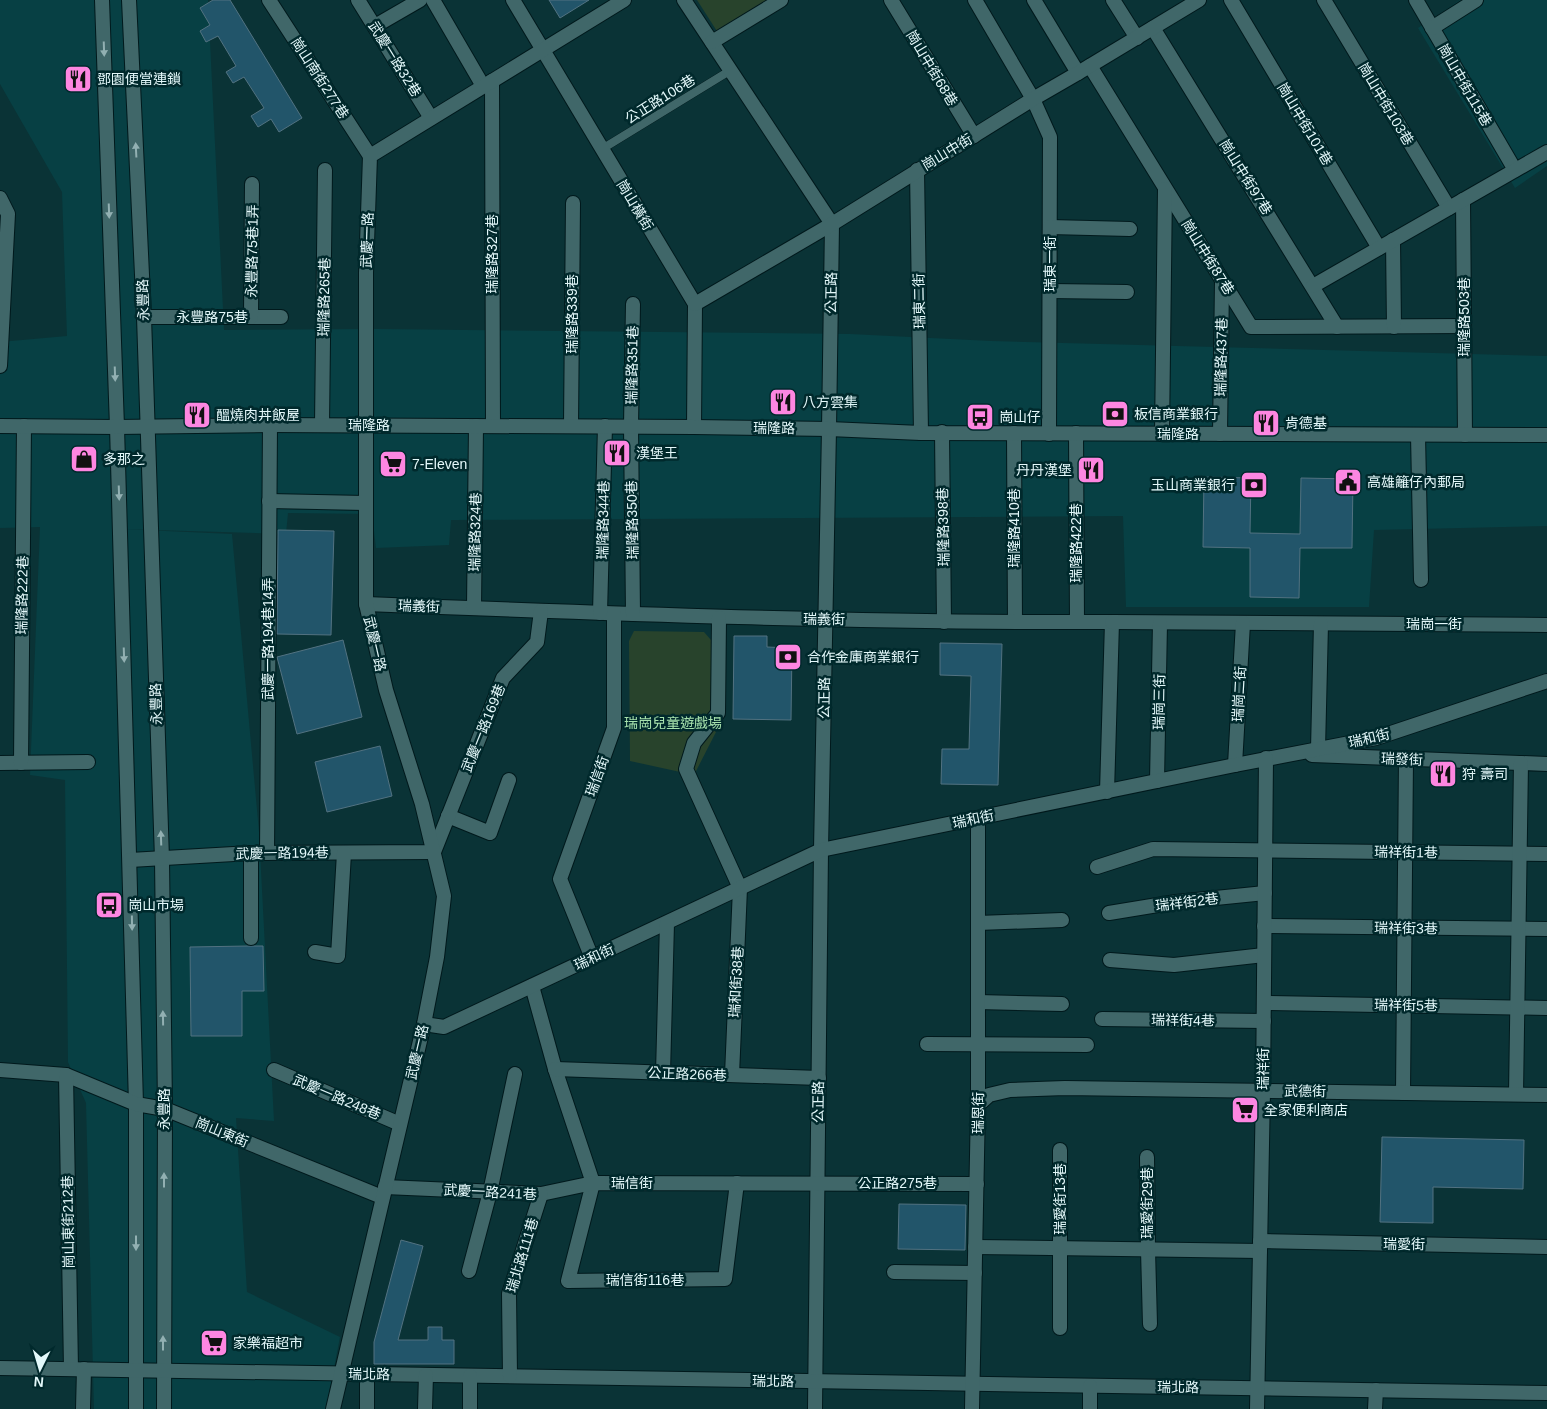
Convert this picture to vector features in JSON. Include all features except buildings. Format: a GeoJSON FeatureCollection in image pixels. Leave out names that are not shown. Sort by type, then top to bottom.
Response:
{"type":"FeatureCollection","features":[{"type":"Feature","properties":{"kind":"street","name":"永豐路"},"geometry":{"type":"LineString","coordinates":[[102,0],[117,427],[136,1104],[136,1409]]}},
{"type":"Feature","properties":{"kind":"street","name":"永豐路"},"geometry":{"type":"LineString","coordinates":[[129,0],[144,317],[162,859],[165,1109],[164,1409]]}},
{"type":"Feature","properties":{"kind":"street","name":"崗山南街277巷"},"geometry":{"type":"LineString","coordinates":[[269,0],[370,156]]}},
{"type":"Feature","properties":{"kind":"street","name":"武慶一路32巷"},"geometry":{"type":"LineString","coordinates":[[358,0],[431,118]]}},
{"type":"Feature","properties":{"kind":"street"},"geometry":{"type":"LineString","coordinates":[[375,26],[420,0]]}},
{"type":"Feature","properties":{"kind":"street"},"geometry":{"type":"LineString","coordinates":[[433,0],[488,84]]}},
{"type":"Feature","properties":{"kind":"street","name":"崗山橫街"},"geometry":{"type":"LineString","coordinates":[[513,0],[695,304]]}},
{"type":"Feature","properties":{"kind":"street"},"geometry":{"type":"LineString","coordinates":[[370,156],[624,0]]}},
{"type":"Feature","properties":{"kind":"street"},"geometry":{"type":"LineString","coordinates":[[684,0],[832,224]]}},
{"type":"Feature","properties":{"kind":"street"},"geometry":{"type":"LineString","coordinates":[[712,42],[781,0]]}},
{"type":"Feature","properties":{"kind":"street","name":"崗山中街68巷"},"geometry":{"type":"LineString","coordinates":[[890,0],[974,136]]}},
{"type":"Feature","properties":{"kind":"street","name":"瑞東一街"},"geometry":{"type":"LineString","coordinates":[[975,0],[1033,99],[1050,137],[1049,434]]}},
{"type":"Feature","properties":{"kind":"street","name":"崗山中街87巷"},"geometry":{"type":"LineString","coordinates":[[1034,0],[1165,189],[1251,327],[1464,326]]}},
{"type":"Feature","properties":{"kind":"street"},"geometry":{"type":"LineString","coordinates":[[1113,0],[1137,38]]}},
{"type":"Feature","properties":{"kind":"street","name":"崗山中街"},"geometry":{"type":"LineString","coordinates":[[695,304],[832,224],[916,170],[1199,0]]}},
{"type":"Feature","properties":{"kind":"street","name":"崗山中街101巷"},"geometry":{"type":"LineString","coordinates":[[1231,0],[1379,248]]}},
{"type":"Feature","properties":{"kind":"street","name":"崗山中街103巷"},"geometry":{"type":"LineString","coordinates":[[1324,0],[1449,208]]}},
{"type":"Feature","properties":{"kind":"street","name":"崗山中街115巷"},"geometry":{"type":"LineString","coordinates":[[1416,0],[1515,170]]}},
{"type":"Feature","properties":{"kind":"street"},"geometry":{"type":"LineString","coordinates":[[1432,28],[1476,0]]}},
{"type":"Feature","properties":{"kind":"street","name":"崗山中街97巷"},"geometry":{"type":"LineString","coordinates":[[1154,28],[1337,327]]}},
{"type":"Feature","properties":{"kind":"street","name":"瑞隆路327巷"},"geometry":{"type":"LineString","coordinates":[[488,84],[493,426]]}},
{"type":"Feature","properties":{"kind":"street"},"geometry":{"type":"LineString","coordinates":[[1313,286],[1547,152]]}},
{"type":"Feature","properties":{"kind":"street","name":"武慶一路"},"geometry":{"type":"LineString","coordinates":[[333,1409],[424,1024],[437,957],[444,896],[422,804],[386,690],[366,604],[364,503],[366,273],[370,156]]}},
{"type":"Feature","properties":{"kind":"street","name":"瑞隆路265巷"},"geometry":{"type":"LineString","coordinates":[[322,425],[325,170]]}},
{"type":"Feature","properties":{"kind":"street","name":"瑞東二街"},"geometry":{"type":"LineString","coordinates":[[916,170],[921,433]]}},
{"type":"Feature","properties":{"kind":"street","name":"永豐路75巷1弄"},"geometry":{"type":"LineString","coordinates":[[251,317],[252,184]]}},
{"type":"Feature","properties":{"kind":"street"},"geometry":{"type":"LineString","coordinates":[[1162,434],[1165,189]]}},
{"type":"Feature","properties":{"kind":"street"},"geometry":{"type":"LineString","coordinates":[[0,198],[8,214],[0,366]]}},
{"type":"Feature","properties":{"kind":"street","name":"瑞隆路503巷"},"geometry":{"type":"LineString","coordinates":[[1463,200],[1465,435]]}},
{"type":"Feature","properties":{"kind":"street","name":"瑞隆路339巷"},"geometry":{"type":"LineString","coordinates":[[571,426],[573,202]]}},
{"type":"Feature","properties":{"kind":"street","name":"公正路"},"geometry":{"type":"LineString","coordinates":[[815,1409],[821,850],[830,429],[832,224]]}},
{"type":"Feature","properties":{"kind":"street"},"geometry":{"type":"LineString","coordinates":[[1050,227],[1130,229]]}},
{"type":"Feature","properties":{"kind":"street"},"geometry":{"type":"LineString","coordinates":[[1393,240],[1394,327]]}},
{"type":"Feature","properties":{"kind":"street","name":"瑞隆路437巷"},"geometry":{"type":"LineString","coordinates":[[1220,434],[1222,280]]}},
{"type":"Feature","properties":{"kind":"street"},"geometry":{"type":"LineString","coordinates":[[1050,291],[1127,292]]}},
{"type":"Feature","properties":{"kind":"street","name":"瑞隆路351巷"},"geometry":{"type":"LineString","coordinates":[[631,426],[633,304]]}},
{"type":"Feature","properties":{"kind":"street"},"geometry":{"type":"LineString","coordinates":[[694,427],[695,304]]}},
{"type":"Feature","properties":{"kind":"street","name":"永豐路75巷"},"geometry":{"type":"LineString","coordinates":[[144,317],[281,317]]}},
{"type":"Feature","properties":{"kind":"street","name":"武慶一路194巷14弄"},"geometry":{"type":"LineString","coordinates":[[266,853],[270,425]]}},
{"type":"Feature","properties":{"kind":"street","name":"瑞隆路"},"geometry":{"type":"LineString","coordinates":[[0,426],[631,426],[830,429],[921,433],[1547,435]]}},
{"type":"Feature","properties":{"kind":"street","name":"瑞隆路222巷"},"geometry":{"type":"LineString","coordinates":[[21,763],[24,426]]}},
{"type":"Feature","properties":{"kind":"street","name":"瑞隆路324巷"},"geometry":{"type":"LineString","coordinates":[[474,608],[476,426]]}},
{"type":"Feature","properties":{"kind":"street","name":"瑞隆路344巷"},"geometry":{"type":"LineString","coordinates":[[605,426],[607,613]]}},
{"type":"Feature","properties":{"kind":"street","name":"瑞隆路350巷"},"geometry":{"type":"LineString","coordinates":[[631,426],[633,614]]}},
{"type":"Feature","properties":{"kind":"street","name":"瑞隆路398巷"},"geometry":{"type":"LineString","coordinates":[[942,432],[944,622]]}},
{"type":"Feature","properties":{"kind":"street","name":"瑞隆路410巷"},"geometry":{"type":"LineString","coordinates":[[1014,433],[1015,622]]}},
{"type":"Feature","properties":{"kind":"street","name":"瑞隆路422巷"},"geometry":{"type":"LineString","coordinates":[[1076,433],[1076,622]]}},
{"type":"Feature","properties":{"kind":"street"},"geometry":{"type":"LineString","coordinates":[[1418,435],[1421,580]]}},
{"type":"Feature","properties":{"kind":"street"},"geometry":{"type":"LineString","coordinates":[[269,501],[364,503]]}},
{"type":"Feature","properties":{"kind":"street","name":"瑞義街"},"geometry":{"type":"LineString","coordinates":[[366,604],[719,618],[944,622],[1112,622]]}},
{"type":"Feature","properties":{"kind":"street","name":"武慶一路169巷"},"geometry":{"type":"LineString","coordinates":[[434,852],[503,678],[537,642],[541,611]]}},
{"type":"Feature","properties":{"kind":"street","name":"瑞信街"},"geometry":{"type":"LineString","coordinates":[[592,958],[560,879],[614,728],[607,613]]}},
{"type":"Feature","properties":{"kind":"street"},"geometry":{"type":"LineString","coordinates":[[719,618],[718,713],[694,743],[686,769],[740,888]]}},
{"type":"Feature","properties":{"kind":"street"},"geometry":{"type":"LineString","coordinates":[[1107,792],[1112,622]]}},
{"type":"Feature","properties":{"kind":"street","name":"瑞崗一街"},"geometry":{"type":"LineString","coordinates":[[1112,622],[1547,625]]}},
{"type":"Feature","properties":{"kind":"street","name":"瑞崗三街"},"geometry":{"type":"LineString","coordinates":[[1157,781],[1160,623]]}},
{"type":"Feature","properties":{"kind":"street","name":"瑞崗二街"},"geometry":{"type":"LineString","coordinates":[[1235,765],[1243,623]]}},
{"type":"Feature","properties":{"kind":"street"},"geometry":{"type":"LineString","coordinates":[[1318,749],[1321,624]]}},
{"type":"Feature","properties":{"kind":"street","name":"瑞和街"},"geometry":{"type":"LineString","coordinates":[[424,1024],[444,1027],[821,850],[1266,758],[1376,738],[1547,681]]}},
{"type":"Feature","properties":{"kind":"street","name":"瑞發街"},"geometry":{"type":"LineString","coordinates":[[1287,755],[1547,764]]}},
{"type":"Feature","properties":{"kind":"street","name":"瑞祥街"},"geometry":{"type":"LineString","coordinates":[[1257,1409],[1264,1021],[1266,758]]}},
{"type":"Feature","properties":{"kind":"street"},"geometry":{"type":"LineString","coordinates":[[1403,1093],[1406,759]]}},
{"type":"Feature","properties":{"kind":"street"},"geometry":{"type":"LineString","coordinates":[[0,763],[88,762]]}},
{"type":"Feature","properties":{"kind":"street"},"geometry":{"type":"LineString","coordinates":[[1516,1094],[1521,763]]}},
{"type":"Feature","properties":{"kind":"street"},"geometry":{"type":"LineString","coordinates":[[448,816],[490,833],[509,780]]}},
{"type":"Feature","properties":{"kind":"street","name":"瑞恩街"},"geometry":{"type":"LineString","coordinates":[[972,1409],[978,1105],[978,818]]}},
{"type":"Feature","properties":{"kind":"street","name":"瑞祥街1巷"},"geometry":{"type":"LineString","coordinates":[[1097,867],[1153,849],[1547,854]]}},
{"type":"Feature","properties":{"kind":"street"},"geometry":{"type":"LineString","coordinates":[[315,952],[338,956],[344,852]]}},
{"type":"Feature","properties":{"kind":"street","name":"武慶一路194巷"},"geometry":{"type":"LineString","coordinates":[[130,860],[251,853],[434,852]]}},
{"type":"Feature","properties":{"kind":"street"},"geometry":{"type":"LineString","coordinates":[[251,853],[251,938]]}},
{"type":"Feature","properties":{"kind":"street","name":"瑞和街38巷"},"geometry":{"type":"LineString","coordinates":[[732,1076],[740,888]]}},
{"type":"Feature","properties":{"kind":"street","name":"瑞祥街2巷"},"geometry":{"type":"LineString","coordinates":[[1109,913],[1176,902],[1265,893]]}},
{"type":"Feature","properties":{"kind":"street"},"geometry":{"type":"LineString","coordinates":[[978,923],[1062,920]]}},
{"type":"Feature","properties":{"kind":"street"},"geometry":{"type":"LineString","coordinates":[[663,1073],[667,922]]}},
{"type":"Feature","properties":{"kind":"street","name":"瑞祥街3巷"},"geometry":{"type":"LineString","coordinates":[[1264,926],[1547,929]]}},
{"type":"Feature","properties":{"kind":"street"},"geometry":{"type":"LineString","coordinates":[[1110,960],[1174,965],[1264,956]]}},
{"type":"Feature","properties":{"kind":"street","name":"瑞信街"},"geometry":{"type":"LineString","coordinates":[[532,986],[555,1069],[593,1183],[817,1183]]}},
{"type":"Feature","properties":{"kind":"street"},"geometry":{"type":"LineString","coordinates":[[978,1002],[1062,1004]]}},
{"type":"Feature","properties":{"kind":"street","name":"瑞祥街5巷"},"geometry":{"type":"LineString","coordinates":[[1264,1003],[1547,1008]]}},
{"type":"Feature","properties":{"kind":"street","name":"瑞祥街4巷"},"geometry":{"type":"LineString","coordinates":[[1102,1020],[1264,1021]]}},
{"type":"Feature","properties":{"kind":"street"},"geometry":{"type":"LineString","coordinates":[[927,1044],[1086,1045]]}},
{"type":"Feature","properties":{"kind":"street","name":"公正路266巷"},"geometry":{"type":"LineString","coordinates":[[555,1069],[819,1078]]}},
{"type":"Feature","properties":{"kind":"street","name":"崗山東街"},"geometry":{"type":"LineString","coordinates":[[0,1070],[66,1075],[136,1104],[165,1109],[383,1192]]}},
{"type":"Feature","properties":{"kind":"street","name":"武慶一路248巷"},"geometry":{"type":"LineString","coordinates":[[274,1070],[400,1124]]}},
{"type":"Feature","properties":{"kind":"street"},"geometry":{"type":"LineString","coordinates":[[469,1271],[490,1192],[516,1074]]}},
{"type":"Feature","properties":{"kind":"street","name":"崗山東街212巷"},"geometry":{"type":"LineString","coordinates":[[66,1075],[78,1369],[83,1409]]}},
{"type":"Feature","properties":{"kind":"street","name":"武德街"},"geometry":{"type":"LineString","coordinates":[[978,1105],[989,1095],[1010,1090],[1075,1088],[1547,1095]]}},
{"type":"Feature","properties":{"kind":"street","name":"瑞愛街13巷"},"geometry":{"type":"LineString","coordinates":[[1060,1150],[1060,1328]]}},
{"type":"Feature","properties":{"kind":"street","name":"瑞愛街29巷"},"geometry":{"type":"LineString","coordinates":[[1147,1157],[1150,1324]]}},
{"type":"Feature","properties":{"kind":"street","name":"瑞信街116巷"},"geometry":{"type":"LineString","coordinates":[[593,1183],[568,1280],[725,1279],[737,1183]]}},
{"type":"Feature","properties":{"kind":"street","name":"武慶一路241巷"},"geometry":{"type":"LineString","coordinates":[[383,1192],[541,1194],[593,1183]]}},
{"type":"Feature","properties":{"kind":"street","name":"公正路275巷"},"geometry":{"type":"LineString","coordinates":[[817,1183],[977,1184]]}},
{"type":"Feature","properties":{"kind":"street","name":"瑞北路111巷"},"geometry":{"type":"LineString","coordinates":[[510,1376],[508,1294],[541,1194]]}},
{"type":"Feature","properties":{"kind":"street","name":"瑞愛街"},"geometry":{"type":"LineString","coordinates":[[976,1247],[1148,1250],[1260,1246],[1547,1247]]}},
{"type":"Feature","properties":{"kind":"street"},"geometry":{"type":"LineString","coordinates":[[894,1272],[975,1273]]}},
{"type":"Feature","properties":{"kind":"street","name":"瑞北路"},"geometry":{"type":"LineString","coordinates":[[0,1368],[1547,1393]]}},
{"type":"Feature","properties":{"kind":"street"},"geometry":{"type":"LineString","coordinates":[[367,1374],[367,1409]]}},
{"type":"Feature","properties":{"kind":"street"},"geometry":{"type":"LineString","coordinates":[[425,1409],[426,1375]]}},
{"type":"Feature","properties":{"kind":"street"},"geometry":{"type":"LineString","coordinates":[[470,1376],[470,1409]]}},
{"type":"Feature","properties":{"kind":"street"},"geometry":{"type":"LineString","coordinates":[[1090,1386],[1090,1409]]}},
{"type":"Feature","properties":{"kind":"street"},"geometry":{"type":"LineString","coordinates":[[1375,1409],[1376,1390]]}},
{"type":"Feature","properties":{"kind":"lane","name":"公正路106巷"},"geometry":{"type":"LineString","coordinates":[[602,149],[730,70]]}},
{"type":"Feature","properties":{"kind":"shaded area"},"geometry":{"type":"Polygon","coordinates":[[[0,0],[208,0],[224,330],[376,329],[850,334],[991,341],[1547,356],[1547,526],[1374,530],[1369,607],[1126,607],[1123,516],[451,520],[449,545],[376,548],[372,514],[288,513],[286,534],[121,529],[232,534],[259,832],[274,1121],[236,1118],[247,1292],[340,1337],[326,1409],[94,1409],[86,1103],[68,1062],[65,780],[30,775],[40,527],[0,528],[0,342],[67,336],[62,192],[0,84],[0,0]]]}},
{"type":"Feature","properties":{"kind":"shaded area"},"geometry":{"type":"Polygon","coordinates":[[[1460,0],[1547,0],[1547,166],[1515,188],[1418,28],[1460,0]]]}},
{"type":"Feature","properties":{"kind":"green space"},"geometry":{"type":"Polygon","coordinates":[[[697,0],[784,0],[722,39],[697,0]]]}},
{"type":"Feature","properties":{"kind":"green space","name":"瑞崗兒童遊戲場"},"geometry":{"type":"Polygon","coordinates":[[[634,631],[704,632],[711,640],[716,732],[694,775],[630,761],[629,641],[634,631]]]}},
{"type":"Feature","properties":{"kind":"place","name":"鄧園便當連鎖"},"geometry":{"type":"Point","coordinates":[78,79]}},
{"type":"Feature","properties":{"kind":"place","name":"八方雲集"},"geometry":{"type":"Point","coordinates":[783,402]}},
{"type":"Feature","properties":{"kind":"place","name":"板信商業銀行"},"geometry":{"type":"Point","coordinates":[1115,414]}},
{"type":"Feature","properties":{"kind":"place","name":"醞燒肉丼飯屋"},"geometry":{"type":"Point","coordinates":[197,415]}},
{"type":"Feature","properties":{"kind":"place","name":"崗山仔"},"geometry":{"type":"Point","coordinates":[980,417]}},
{"type":"Feature","properties":{"kind":"place","name":"肯德基"},"geometry":{"type":"Point","coordinates":[1266,423]}},
{"type":"Feature","properties":{"kind":"place","name":"漢堡王"},"geometry":{"type":"Point","coordinates":[617,453]}},
{"type":"Feature","properties":{"kind":"place","name":"多那之"},"geometry":{"type":"Point","coordinates":[84,459]}},
{"type":"Feature","properties":{"kind":"place","name":"7-Eleven"},"geometry":{"type":"Point","coordinates":[393,464]}},
{"type":"Feature","properties":{"kind":"place","name":"丹丹漢堡"},"geometry":{"type":"Point","coordinates":[1091,470]}},
{"type":"Feature","properties":{"kind":"place","name":"高雄籬仔內郵局"},"geometry":{"type":"Point","coordinates":[1348,482]}},
{"type":"Feature","properties":{"kind":"place","name":"玉山商業銀行"},"geometry":{"type":"Point","coordinates":[1254,485]}},
{"type":"Feature","properties":{"kind":"place","name":"合作金庫商業銀行"},"geometry":{"type":"Point","coordinates":[788,657]}},
{"type":"Feature","properties":{"kind":"place","name":"狩 壽司"},"geometry":{"type":"Point","coordinates":[1443,774]}},
{"type":"Feature","properties":{"kind":"place","name":"崗山市場"},"geometry":{"type":"Point","coordinates":[109,905]}},
{"type":"Feature","properties":{"kind":"place","name":"全家便利商店"},"geometry":{"type":"Point","coordinates":[1245,1110]}},
{"type":"Feature","properties":{"kind":"place","name":"家樂福超市"},"geometry":{"type":"Point","coordinates":[214,1343]}}]}
